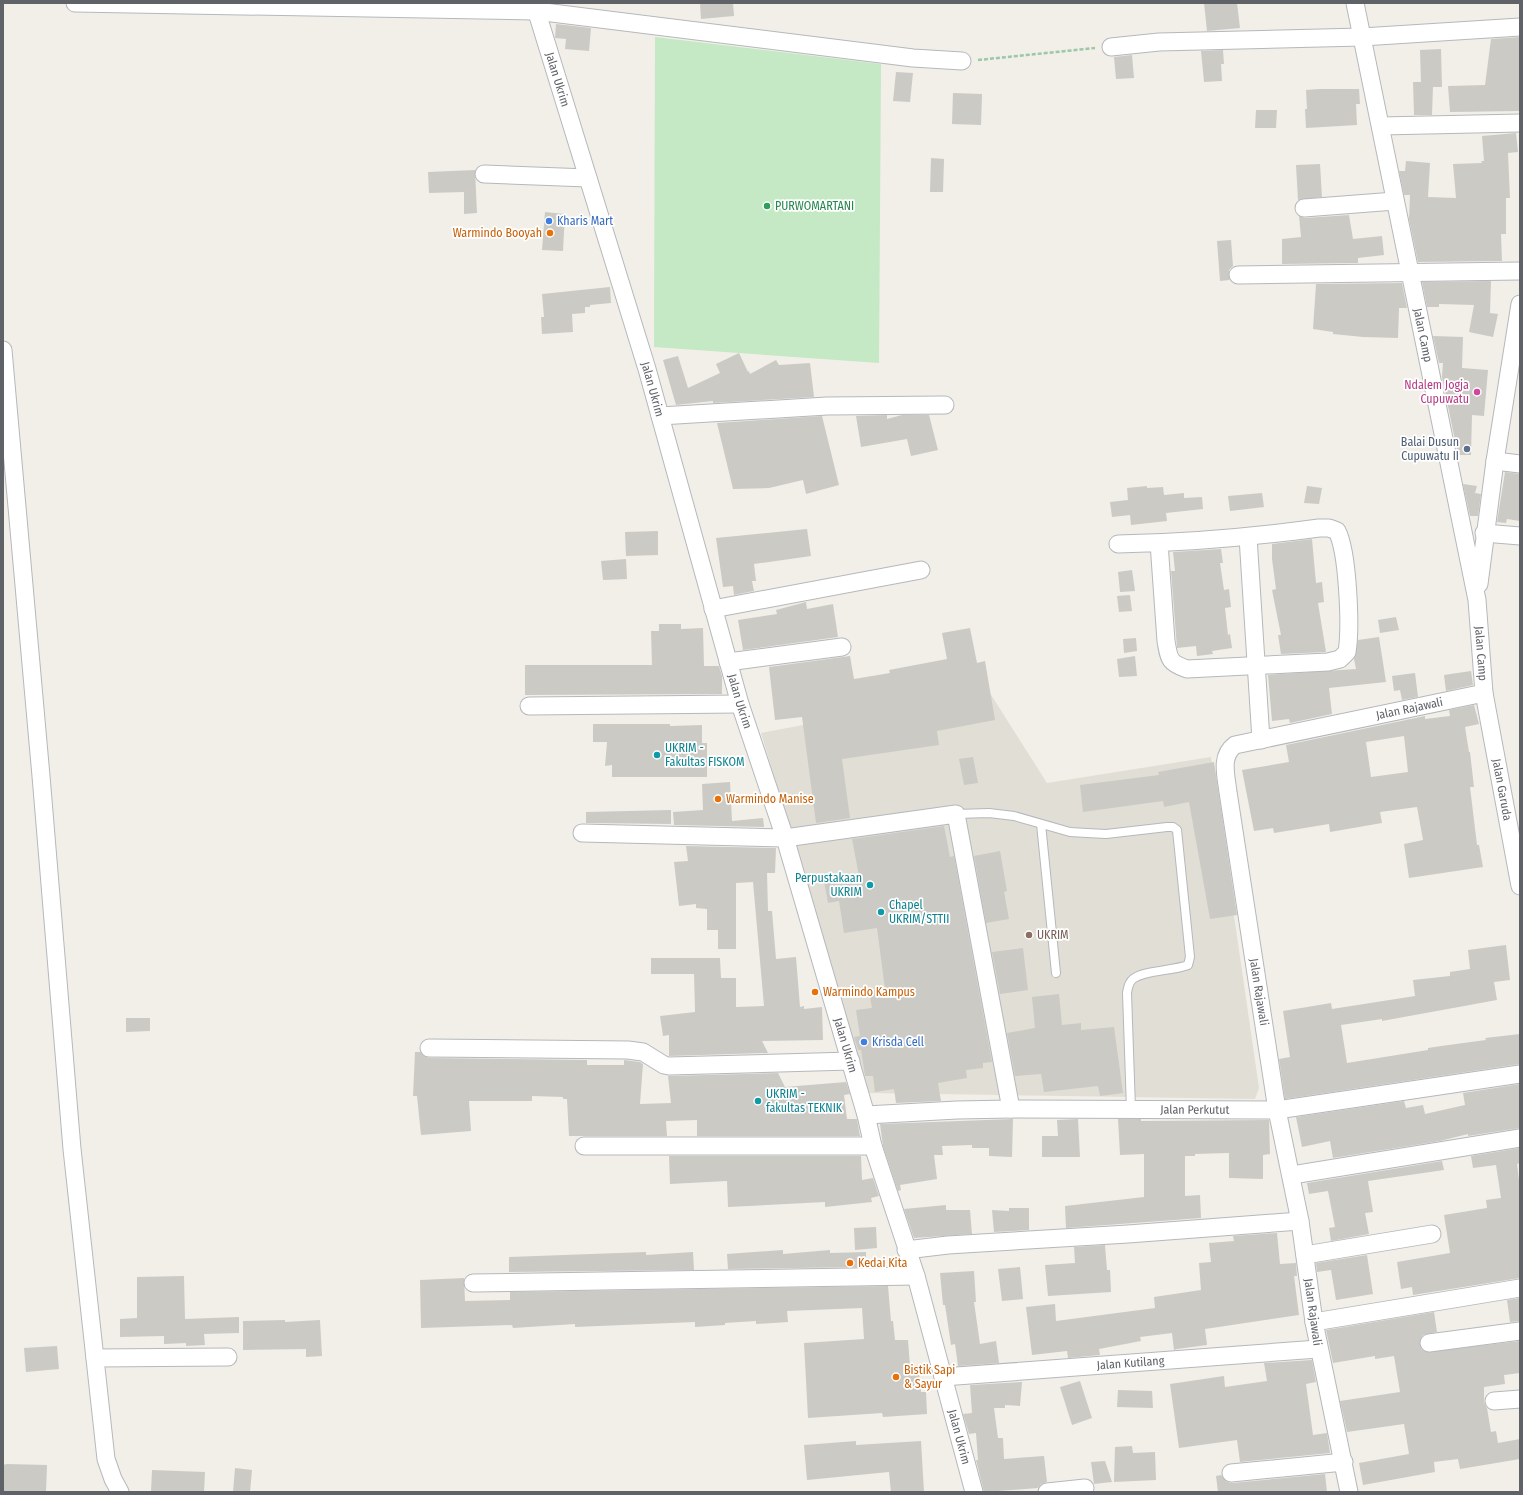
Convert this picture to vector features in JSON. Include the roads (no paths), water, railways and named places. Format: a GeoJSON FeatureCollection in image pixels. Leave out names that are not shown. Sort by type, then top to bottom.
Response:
{"type":"FeatureCollection","features":[{"type":"Feature","properties":{"kind":"street"},"geometry":{"type":"LineString","coordinates":[[75,3],[535,7],[913,58],[962,61]]}},
{"type":"Feature","properties":{"kind":"street","name":"Jalan Camp"},"geometry":{"type":"LineString","coordinates":[[1355,3],[1477,600],[1484,693]]}},
{"type":"Feature","properties":{"kind":"street","name":"Jalan Ukrim"},"geometry":{"type":"LineString","coordinates":[[535,7],[660,416],[740,704],[785,838],[851,1061],[873,1146],[906,1250],[916,1276],[974,1492]]}},
{"type":"Feature","properties":{"kind":"street"},"geometry":{"type":"LineString","coordinates":[[1111,47],[1159,42],[1362,37],[1520,27]]}},
{"type":"Feature","properties":{"kind":"street"},"geometry":{"type":"LineString","coordinates":[[1380,126],[1520,123]]}},
{"type":"Feature","properties":{"kind":"street"},"geometry":{"type":"LineString","coordinates":[[484,174],[588,178]]}},
{"type":"Feature","properties":{"kind":"street"},"geometry":{"type":"LineString","coordinates":[[1304,208],[1396,201]]}},
{"type":"Feature","properties":{"kind":"street"},"geometry":{"type":"LineString","coordinates":[[1238,275],[1520,270]]}},
{"type":"Feature","properties":{"kind":"street"},"geometry":{"type":"LineString","coordinates":[[1477,600],[1484,533],[1519,322],[1520,304]]}},
{"type":"Feature","properties":{"kind":"street"},"geometry":{"type":"LineString","coordinates":[[3,350],[41,776],[72,1149],[106,1459],[113,1479],[120,1492]]}},
{"type":"Feature","properties":{"kind":"street"},"geometry":{"type":"LineString","coordinates":[[660,416],[827,406],[945,405]]}},
{"type":"Feature","properties":{"kind":"street"},"geometry":{"type":"LineString","coordinates":[[1495,460],[1520,464]]}},
{"type":"Feature","properties":{"kind":"street"},"geometry":{"type":"LineString","coordinates":[[1118,544],[1159,543],[1248,537],[1319,528],[1330,528],[1337,531],[1341,538],[1345,565],[1349,617],[1348,652],[1340,659],[1328,662],[1255,667],[1187,669],[1176,665],[1171,661],[1166,641],[1159,543]]}},
{"type":"Feature","properties":{"kind":"street"},"geometry":{"type":"LineString","coordinates":[[1484,533],[1520,536]]}},
{"type":"Feature","properties":{"kind":"street"},"geometry":{"type":"LineString","coordinates":[[1248,537],[1255,667],[1261,740]]}},
{"type":"Feature","properties":{"kind":"street"},"geometry":{"type":"LineString","coordinates":[[713,609],[921,570]]}},
{"type":"Feature","properties":{"kind":"street"},"geometry":{"type":"LineString","coordinates":[[728,662],[842,647]]}},
{"type":"Feature","properties":{"kind":"street","name":"Jalan Rajawali"},"geometry":{"type":"LineString","coordinates":[[1349,1492],[1344,1462],[1318,1349],[1300,1221],[1278,1110],[1228,792],[1225,763],[1227,753],[1236,745],[1484,693]]}},
{"type":"Feature","properties":{"kind":"street","name":"Jalan Garuda"},"geometry":{"type":"LineString","coordinates":[[1484,693],[1520,886]]}},
{"type":"Feature","properties":{"kind":"street"},"geometry":{"type":"LineString","coordinates":[[529,706],[740,704]]}},
{"type":"Feature","properties":{"kind":"street"},"geometry":{"type":"LineString","coordinates":[[582,833],[785,838],[956,814],[1011,1109]]}},
{"type":"Feature","properties":{"kind":"street"},"geometry":{"type":"LineString","coordinates":[[429,1048],[628,1050],[643,1052],[664,1065],[669,1066],[851,1061]]}},
{"type":"Feature","properties":{"kind":"street","name":"Jalan Perkutut"},"geometry":{"type":"LineString","coordinates":[[866,1115],[957,1110],[1011,1109],[1132,1108],[1250,1111],[1278,1110],[1520,1074]]}},
{"type":"Feature","properties":{"kind":"street"},"geometry":{"type":"LineString","coordinates":[[1292,1175],[1520,1138]]}},
{"type":"Feature","properties":{"kind":"street"},"geometry":{"type":"LineString","coordinates":[[584,1146],[873,1146]]}},
{"type":"Feature","properties":{"kind":"street"},"geometry":{"type":"LineString","coordinates":[[906,1250],[948,1245],[1128,1234],[1300,1221]]}},
{"type":"Feature","properties":{"kind":"street"},"geometry":{"type":"LineString","coordinates":[[1305,1255],[1432,1234]]}},
{"type":"Feature","properties":{"kind":"street"},"geometry":{"type":"LineString","coordinates":[[473,1283],[916,1276]]}},
{"type":"Feature","properties":{"kind":"street"},"geometry":{"type":"LineString","coordinates":[[1314,1322],[1520,1288]]}},
{"type":"Feature","properties":{"kind":"street"},"geometry":{"type":"LineString","coordinates":[[1429,1343],[1520,1331]]}},
{"type":"Feature","properties":{"kind":"street","name":"Jalan Kutilang"},"geometry":{"type":"LineString","coordinates":[[943,1377],[1318,1349]]}},
{"type":"Feature","properties":{"kind":"street"},"geometry":{"type":"LineString","coordinates":[[95,1358],[228,1357]]}},
{"type":"Feature","properties":{"kind":"street"},"geometry":{"type":"LineString","coordinates":[[1494,1401],[1520,1399]]}},
{"type":"Feature","properties":{"kind":"street"},"geometry":{"type":"LineString","coordinates":[[1231,1473],[1344,1462]]}},
{"type":"Feature","properties":{"kind":"street"},"geometry":{"type":"LineString","coordinates":[[1048,1492],[1085,1488]]}},
{"type":"Feature","properties":{"kind":"lane"},"geometry":{"type":"LineString","coordinates":[[956,814],[989,813],[1014,816],[1070,832],[1106,834],[1167,827],[1173,827],[1177,830],[1190,957],[1188,965],[1177,969],[1144,974],[1133,978],[1128,984],[1127,993],[1132,1108]]}},
{"type":"Feature","properties":{"kind":"lane"},"geometry":{"type":"LineString","coordinates":[[1041,824],[1056,973]]}},
{"type":"Feature","properties":{"kind":"place","name":"PURWOMARTANI"},"geometry":{"type":"Point","coordinates":[767,206]}},
{"type":"Feature","properties":{"kind":"place","name":"Kharis Mart"},"geometry":{"type":"Point","coordinates":[549,221]}},
{"type":"Feature","properties":{"kind":"place","name":"Warmindo Booyah"},"geometry":{"type":"Point","coordinates":[550,233]}},
{"type":"Feature","properties":{"kind":"place","name":"Ndalem Jogja Cupuwatu"},"geometry":{"type":"Point","coordinates":[1477,392]}},
{"type":"Feature","properties":{"kind":"place","name":"Balai Dusun Cupuwatu II"},"geometry":{"type":"Point","coordinates":[1467,449]}},
{"type":"Feature","properties":{"kind":"place","name":"UKRIM - Fakultas FISKOM"},"geometry":{"type":"Point","coordinates":[657,755]}},
{"type":"Feature","properties":{"kind":"place","name":"Warmindo Manise"},"geometry":{"type":"Point","coordinates":[718,799]}},
{"type":"Feature","properties":{"kind":"place","name":"Perpustakaan UKRIM"},"geometry":{"type":"Point","coordinates":[870,885]}},
{"type":"Feature","properties":{"kind":"place","name":"Chapel UKRIM/STTII"},"geometry":{"type":"Point","coordinates":[881,912]}},
{"type":"Feature","properties":{"kind":"place","name":"UKRIM"},"geometry":{"type":"Point","coordinates":[1029,935]}},
{"type":"Feature","properties":{"kind":"place","name":"Warmindo Kampus"},"geometry":{"type":"Point","coordinates":[815,992]}},
{"type":"Feature","properties":{"kind":"place","name":"Krisda Cell"},"geometry":{"type":"Point","coordinates":[864,1042]}},
{"type":"Feature","properties":{"kind":"place","name":"UKRIM - fakultas TEKNIK"},"geometry":{"type":"Point","coordinates":[758,1101]}},
{"type":"Feature","properties":{"kind":"place","name":"Kedai Kita"},"geometry":{"type":"Point","coordinates":[850,1263]}},
{"type":"Feature","properties":{"kind":"place","name":"Bistik Sapi & Sayur"},"geometry":{"type":"Point","coordinates":[896,1377]}}]}
